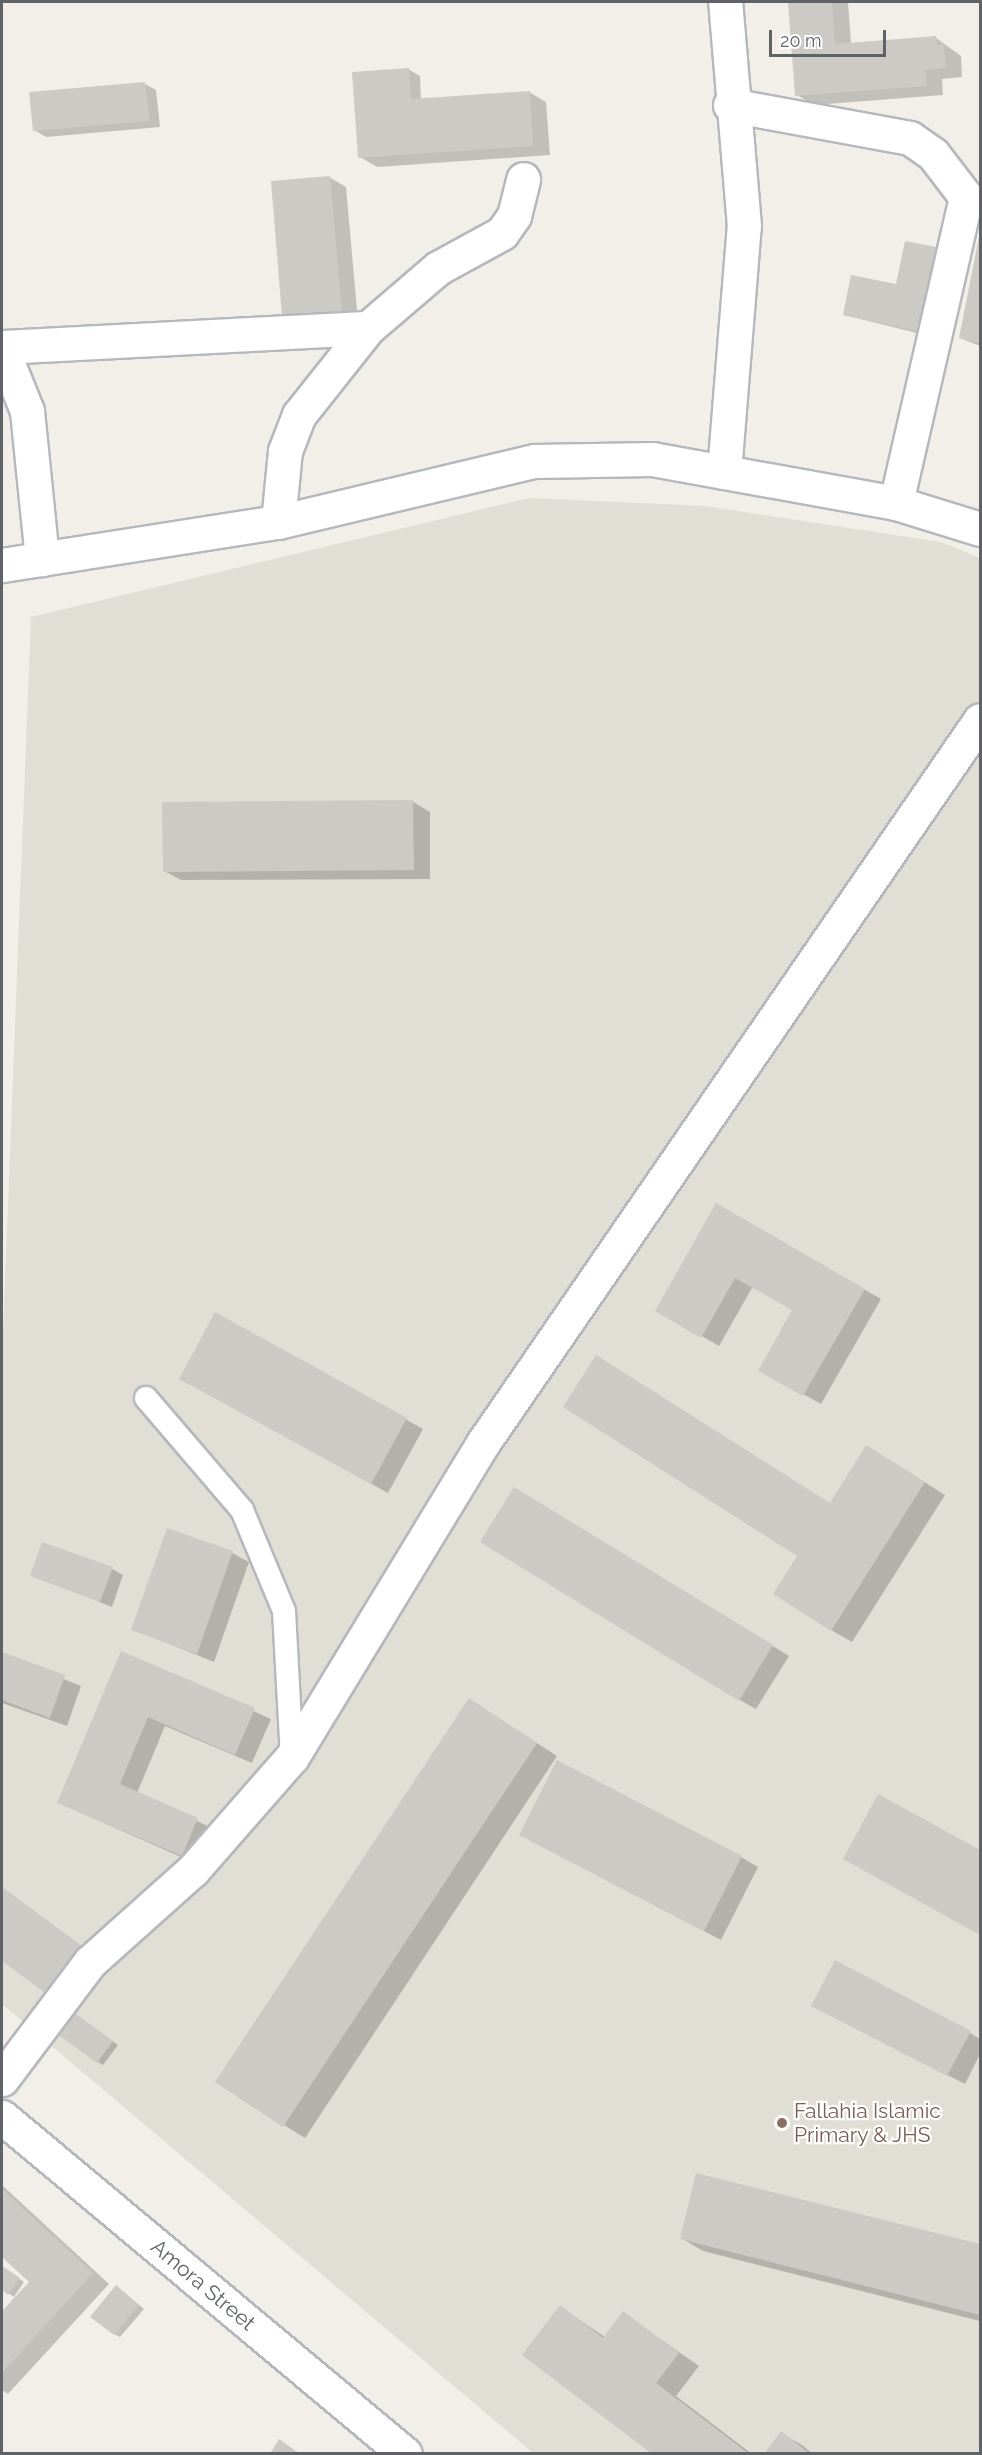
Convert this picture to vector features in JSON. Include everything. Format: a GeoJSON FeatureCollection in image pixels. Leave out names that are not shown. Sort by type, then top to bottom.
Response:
{"type":"FeatureCollection","features":[{"type":"Feature","properties":{"kind":"street"},"geometry":{"type":"LineString","coordinates":[[724,472],[744,226],[730,105],[725,2]]}},
{"type":"Feature","properties":{"kind":"street"},"geometry":{"type":"LineString","coordinates":[[730,105],[910,138],[933,154],[966,197],[896,502]]}},
{"type":"Feature","properties":{"kind":"street"},"geometry":{"type":"LineString","coordinates":[[278,522],[285,451],[299,415],[368,328],[438,268],[502,233],[514,216],[523,179]]}},
{"type":"Feature","properties":{"kind":"street"},"geometry":{"type":"LineString","coordinates":[[42,559],[27,411],[2,348],[368,328]]}},
{"type":"Feature","properties":{"kind":"street"},"geometry":{"type":"LineString","coordinates":[[2,565],[278,522],[535,461],[652,459],[896,502],[981,528]]}},
{"type":"Feature","properties":{"kind":"street"},"geometry":{"type":"LineString","coordinates":[[2,2079],[90,1962],[193,1870],[292,1757],[483,1443],[981,720]]}},
{"type":"Feature","properties":{"kind":"street","name":"Amora Street"},"geometry":{"type":"LineString","coordinates":[[2,2117],[405,2454]]}},
{"type":"Feature","properties":{"kind":"lane"},"geometry":{"type":"LineString","coordinates":[[146,1398],[242,1510],[284,1611],[292,1757]]}},
{"type":"Feature","properties":{"kind":"shaded area"},"geometry":{"type":"Polygon","coordinates":[[[529,498],[705,506],[941,542],[980,558],[980,2453],[533,2453],[2,2004],[2,1358],[31,617],[529,498]]]}},
{"type":"Feature","properties":{"kind":"building"},"geometry":{"type":"Polygon","coordinates":[[[788,2],[832,2],[835,44],[936,36],[937,45],[944,44],[946,68],[925,70],[927,86],[795,96],[788,2]]]}},
{"type":"Feature","properties":{"kind":"building"},"geometry":{"type":"Polygon","coordinates":[[[409,68],[411,99],[530,91],[533,146],[358,158],[352,72],[409,68]]]}},
{"type":"Feature","properties":{"kind":"building"},"geometry":{"type":"Polygon","coordinates":[[[145,82],[150,121],[33,131],[29,92],[145,82]]]}},
{"type":"Feature","properties":{"kind":"building"},"geometry":{"type":"Polygon","coordinates":[[[330,176],[342,312],[282,316],[271,181],[330,176]]]}},
{"type":"Feature","properties":{"kind":"building"},"geometry":{"type":"Polygon","coordinates":[[[980,237],[980,343],[959,338],[980,237]]]}},
{"type":"Feature","properties":{"kind":"building"},"geometry":{"type":"Polygon","coordinates":[[[905,241],[947,249],[930,334],[843,315],[851,275],[896,284],[905,241]]]}},
{"type":"Feature","properties":{"kind":"building"},"geometry":{"type":"Polygon","coordinates":[[[413,800],[414,870],[163,872],[162,802],[413,800]]]}},
{"type":"Feature","properties":{"kind":"building"},"geometry":{"type":"Polygon","coordinates":[[[716,1203],[865,1289],[803,1396],[758,1371],[792,1310],[735,1278],[701,1338],[655,1311],[716,1203]]]}},
{"type":"Feature","properties":{"kind":"building"},"geometry":{"type":"Polygon","coordinates":[[[215,1312],[407,1418],[371,1484],[179,1379],[215,1312]]]}},
{"type":"Feature","properties":{"kind":"building"},"geometry":{"type":"Polygon","coordinates":[[[596,1355],[830,1503],[866,1445],[925,1482],[831,1631],[773,1594],[797,1556],[563,1407],[596,1355]]]}},
{"type":"Feature","properties":{"kind":"building"},"geometry":{"type":"Polygon","coordinates":[[[514,1487],[773,1645],[739,1701],[480,1542],[514,1487]]]}},
{"type":"Feature","properties":{"kind":"building"},"geometry":{"type":"Polygon","coordinates":[[[167,1528],[233,1551],[197,1654],[131,1630],[167,1528]]]}},
{"type":"Feature","properties":{"kind":"building"},"geometry":{"type":"Polygon","coordinates":[[[42,1542],[113,1567],[100,1602],[30,1576],[42,1542]]]}},
{"type":"Feature","properties":{"kind":"building"},"geometry":{"type":"Polygon","coordinates":[[[121,1651],[255,1708],[235,1755],[148,1717],[120,1784],[198,1818],[182,1856],[57,1803],[121,1651]]]}},
{"type":"Feature","properties":{"kind":"building"},"geometry":{"type":"Polygon","coordinates":[[[2,1652],[65,1675],[50,1718],[2,1700],[2,1652]]]}},
{"type":"Feature","properties":{"kind":"building"},"geometry":{"type":"Polygon","coordinates":[[[469,1698],[537,1743],[283,2127],[215,2082],[469,1698]]]}},
{"type":"Feature","properties":{"kind":"building"},"geometry":{"type":"Polygon","coordinates":[[[557,1760],[742,1856],[704,1931],[519,1835],[557,1760]]]}},
{"type":"Feature","properties":{"kind":"building"},"geometry":{"type":"Polygon","coordinates":[[[878,1794],[980,1850],[980,1935],[843,1859],[878,1794]]]}},
{"type":"Feature","properties":{"kind":"building"},"geometry":{"type":"Polygon","coordinates":[[[2,1887],[85,1948],[49,1996],[2,1961],[2,1887]]]}},
{"type":"Feature","properties":{"kind":"building"},"geometry":{"type":"Polygon","coordinates":[[[835,1960],[971,2031],[947,2076],[811,2006],[835,1960]]]}},
{"type":"Feature","properties":{"kind":"building"},"geometry":{"type":"Polygon","coordinates":[[[72,2011],[113,2041],[97,2063],[56,2033],[72,2011]]]}},
{"type":"Feature","properties":{"kind":"building"},"geometry":{"type":"Polygon","coordinates":[[[696,2173],[980,2244],[980,2315],[680,2239],[696,2173]]]}},
{"type":"Feature","properties":{"kind":"building"},"geometry":{"type":"Polygon","coordinates":[[[2,2189],[93,2273],[2,2373],[2,2311],[29,2282],[2,2257],[2,2189]]]}},
{"type":"Feature","properties":{"kind":"building"},"geometry":{"type":"Polygon","coordinates":[[[2,2266],[20,2278],[8,2295],[2,2290],[2,2266]]]}},
{"type":"Feature","properties":{"kind":"building"},"geometry":{"type":"Polygon","coordinates":[[[116,2285],[139,2305],[114,2335],[90,2317],[116,2285]]]}},
{"type":"Feature","properties":{"kind":"building"},"geometry":{"type":"Polygon","coordinates":[[[560,2305],[603,2338],[623,2311],[679,2353],[656,2383],[749,2454],[652,2454],[522,2355],[560,2305]]]}},
{"type":"Feature","properties":{"kind":"building"},"geometry":{"type":"Polygon","coordinates":[[[781,2431],[810,2454],[764,2454],[781,2431]]]}},
{"type":"Feature","properties":{"kind":"building"},"geometry":{"type":"Polygon","coordinates":[[[279,2439],[300,2454],[270,2454],[279,2439]]]}},
{"type":"Feature","properties":{"kind":"place","name":"Fallahia Islamic Primary & JHS"},"geometry":{"type":"Point","coordinates":[782,2123]}}]}
